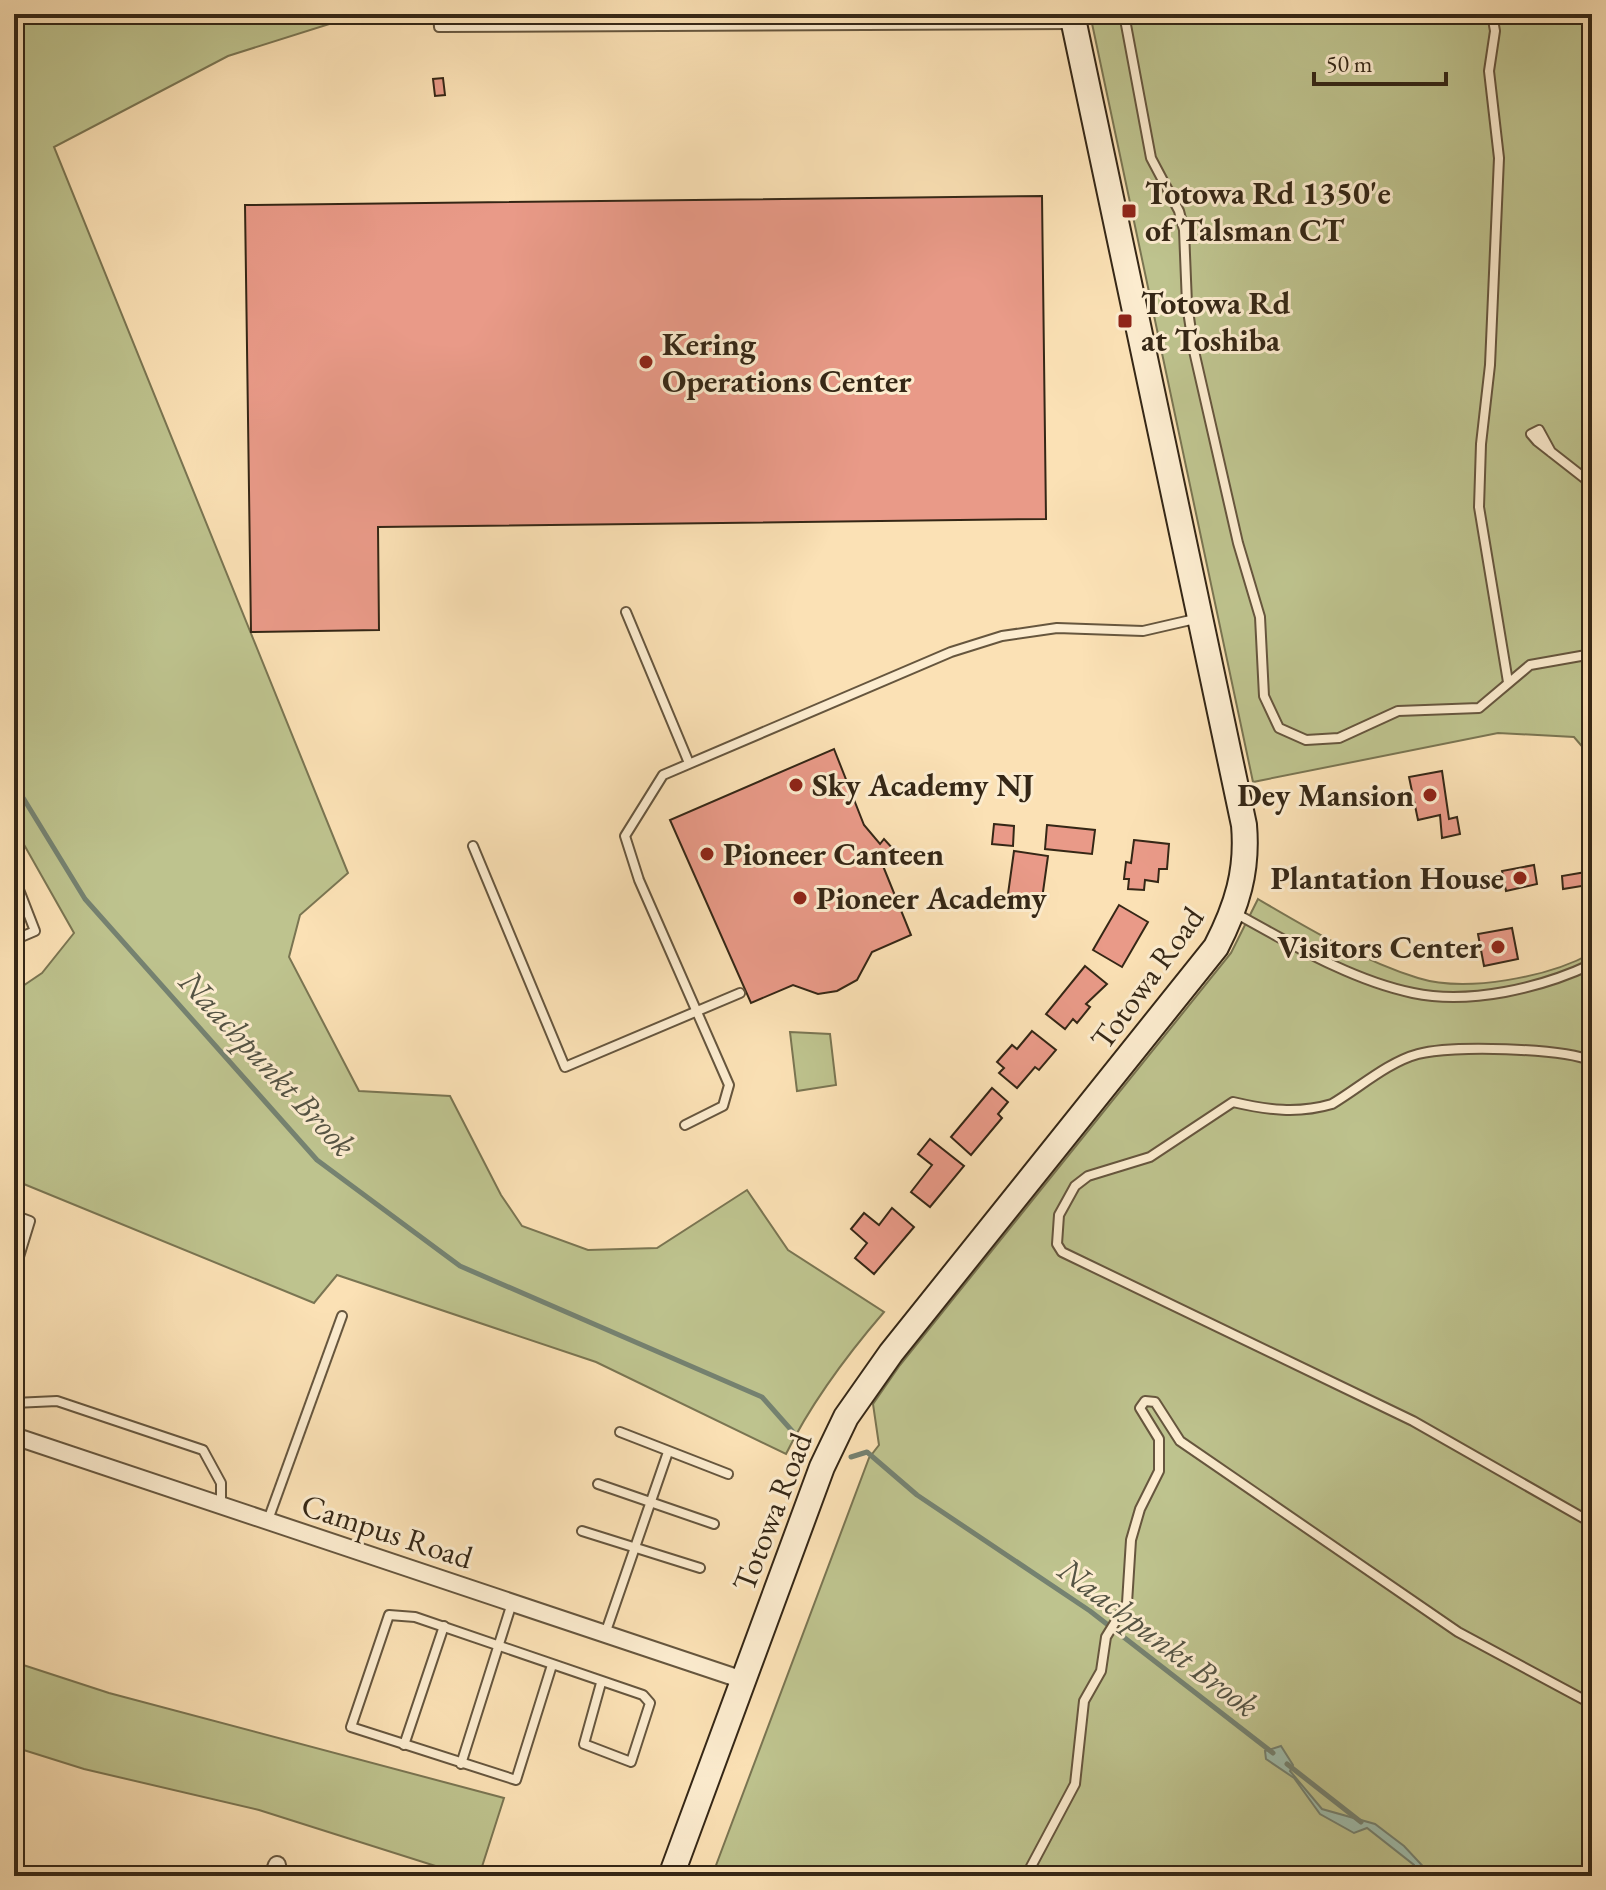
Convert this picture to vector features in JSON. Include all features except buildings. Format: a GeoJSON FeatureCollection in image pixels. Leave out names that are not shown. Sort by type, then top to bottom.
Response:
{"type":"FeatureCollection","features":[{"type":"Feature","properties":{"kind":"main road","name":"Totowa Road"},"geometry":{"type":"LineString","coordinates":[[671,1876],[822,1467],[846,1417],[910,1328],[1216,947],[1234,913],[1246,869],[1244,825],[1073,19]]}},
{"type":"Feature","properties":{"kind":"street","name":"Campus Road"},"geometry":{"type":"LineString","coordinates":[[14,1436],[743,1680]]}},
{"type":"Feature","properties":{"kind":"lane"},"geometry":{"type":"LineString","coordinates":[[438,14],[439,27],[1073,19]]}},
{"type":"Feature","properties":{"kind":"lane"},"geometry":{"type":"LineString","coordinates":[[1124,14],[1151,158],[1179,211],[1184,230],[1187,304],[1194,351],[1238,543],[1260,617],[1264,696],[1272,717],[1286,733],[1306,740],[1339,738],[1398,711],[1479,708],[1530,665],[1592,654]]}},
{"type":"Feature","properties":{"kind":"lane"},"geometry":{"type":"LineString","coordinates":[[1492,14],[1495,31],[1489,71],[1499,158],[1490,365],[1479,507],[1508,682]]}},
{"type":"Feature","properties":{"kind":"lane"},"geometry":{"type":"LineString","coordinates":[[1551,452],[1592,484]]}},
{"type":"Feature","properties":{"kind":"lane"},"geometry":{"type":"LineString","coordinates":[[626,612],[689,763]]}},
{"type":"Feature","properties":{"kind":"lane"},"geometry":{"type":"LineString","coordinates":[[685,1125],[723,1106],[729,1085],[639,880],[625,836],[663,775],[951,652],[1002,636],[1057,628],[1143,631],[1200,617]]}},
{"type":"Feature","properties":{"kind":"lane"},"geometry":{"type":"LineString","coordinates":[[473,846],[565,1067],[740,993]]}},
{"type":"Feature","properties":{"kind":"lane"},"geometry":{"type":"LineString","coordinates":[[14,877],[35,931],[14,940]]}},
{"type":"Feature","properties":{"kind":"lane"},"geometry":{"type":"LineString","coordinates":[[1234,913],[1362,977],[1415,994],[1473,995],[1534,988],[1592,964]]}},
{"type":"Feature","properties":{"kind":"lane"},"geometry":{"type":"LineString","coordinates":[[1592,1061],[1570,1053],[1451,1050],[1419,1054],[1332,1104],[1316,1109],[1266,1110],[1233,1102],[1150,1157],[1088,1176],[1065,1200],[1057,1244],[1072,1260],[1167,1300],[1413,1421],[1592,1523]]}},
{"type":"Feature","properties":{"kind":"lane"},"geometry":{"type":"LineString","coordinates":[[14,1215],[30,1221],[14,1273]]}},
{"type":"Feature","properties":{"kind":"lane"},"geometry":{"type":"LineString","coordinates":[[268,1521],[342,1316]]}},
{"type":"Feature","properties":{"kind":"lane"},"geometry":{"type":"LineString","coordinates":[[1026,1876],[1075,1784],[1084,1701],[1101,1671],[1108,1634],[1119,1619],[1129,1589],[1131,1540],[1162,1460],[1159,1439],[1140,1408],[1141,1403],[1149,1400],[1160,1408],[1180,1441],[1360,1565],[1458,1632],[1592,1704]]}},
{"type":"Feature","properties":{"kind":"lane"},"geometry":{"type":"LineString","coordinates":[[14,1403],[57,1401],[203,1450],[221,1483],[221,1506]]}},
{"type":"Feature","properties":{"kind":"lane"},"geometry":{"type":"LineString","coordinates":[[620,1432],[728,1474]]}},
{"type":"Feature","properties":{"kind":"lane"},"geometry":{"type":"LineString","coordinates":[[605,1634],[668,1452]]}},
{"type":"Feature","properties":{"kind":"lane"},"geometry":{"type":"LineString","coordinates":[[598,1484],[714,1524]]}},
{"type":"Feature","properties":{"kind":"lane"},"geometry":{"type":"LineString","coordinates":[[582,1531],[700,1568]]}},
{"type":"Feature","properties":{"kind":"lane"},"geometry":{"type":"LineString","coordinates":[[461,1764],[513,1603]]}},
{"type":"Feature","properties":{"kind":"lane"},"geometry":{"type":"LineString","coordinates":[[552,1665],[516,1780],[351,1727],[389,1615],[415,1617],[444,1626],[500,1644],[601,1683],[643,1695],[650,1703],[631,1762],[584,1744],[601,1683]]}},
{"type":"Feature","properties":{"kind":"lane"},"geometry":{"type":"LineString","coordinates":[[404,1745],[444,1626]]}},
{"type":"Feature","properties":{"kind":"green space"},"geometry":{"type":"Polygon","coordinates":[[[14,14],[361,14],[228,56],[54,147],[348,873],[300,915],[289,957],[359,1091],[450,1096],[501,1195],[522,1226],[588,1250],[657,1248],[747,1190],[788,1250],[884,1312],[830,1380],[786,1454],[596,1362],[337,1275],[314,1303],[14,1180],[14,992],[42,973],[74,933],[14,827],[14,14]]]}},
{"type":"Feature","properties":{"kind":"green space"},"geometry":{"type":"Polygon","coordinates":[[[1090,14],[1592,14],[1592,758],[1574,737],[1498,733],[1253,782],[1090,14]]]}},
{"type":"Feature","properties":{"kind":"green space"},"geometry":{"type":"Polygon","coordinates":[[[1258,899],[1356,953],[1397,971],[1437,982],[1459,984],[1507,980],[1553,969],[1592,953],[1592,1876],[712,1876],[869,1458],[879,1445],[873,1404],[900,1365],[1231,953],[1258,899]]]}},
{"type":"Feature","properties":{"kind":"green space"},"geometry":{"type":"Polygon","coordinates":[[[790,1032],[830,1034],[836,1085],[797,1091],[790,1032]]]}},
{"type":"Feature","properties":{"kind":"green space"},"geometry":{"type":"Polygon","coordinates":[[[14,1662],[109,1693],[504,1798],[479,1876],[467,1876],[259,1810],[84,1769],[14,1747],[14,1662]]]}},
{"type":"Feature","properties":{"kind":"shaded area"},"geometry":{"type":"Polygon","coordinates":[[[1281,1746],[1293,1765],[1290,1771],[1322,1809],[1375,1824],[1404,1846],[1432,1876],[1419,1876],[1414,1865],[1367,1828],[1354,1833],[1320,1814],[1294,1778],[1266,1759],[1265,1751],[1281,1746]]]}},
{"type":"Feature","properties":{"kind":"waterway","name":"Naachpunkt Brook"},"geometry":{"type":"LineString","coordinates":[[14,783],[85,899],[317,1160],[460,1266],[762,1397],[801,1441]]}},
{"type":"Feature","properties":{"kind":"waterway","name":"Naachpunkt Brook"},"geometry":{"type":"LineString","coordinates":[[851,1457],[867,1452],[917,1495],[1090,1611],[1273,1753]]}},
{"type":"Feature","properties":{"kind":"waterway","name":"Naachpunkt Brook"},"geometry":{"type":"LineString","coordinates":[[1287,1764],[1361,1822]]}},
{"type":"Feature","properties":{"kind":"place","name":"Totowa Rd 1350'e of Talsman CT"},"geometry":{"type":"Point","coordinates":[1129,211]}},
{"type":"Feature","properties":{"kind":"place","name":"Totowa Rd at Toshiba"},"geometry":{"type":"Point","coordinates":[1125,321]}},
{"type":"Feature","properties":{"kind":"place","name":"Kering Operations Center"},"geometry":{"type":"Point","coordinates":[646,362]}},
{"type":"Feature","properties":{"kind":"place","name":"Sky Academy NJ"},"geometry":{"type":"Point","coordinates":[796,785]}},
{"type":"Feature","properties":{"kind":"place","name":"Dey Mansion"},"geometry":{"type":"Point","coordinates":[1430,795]}},
{"type":"Feature","properties":{"kind":"place","name":"Pioneer Canteen"},"geometry":{"type":"Point","coordinates":[707,854]}},
{"type":"Feature","properties":{"kind":"place","name":"Plantation House"},"geometry":{"type":"Point","coordinates":[1520,878]}},
{"type":"Feature","properties":{"kind":"place","name":"Pioneer Academy"},"geometry":{"type":"Point","coordinates":[800,898]}},
{"type":"Feature","properties":{"kind":"place","name":"Visitors Center"},"geometry":{"type":"Point","coordinates":[1498,947]}}]}
